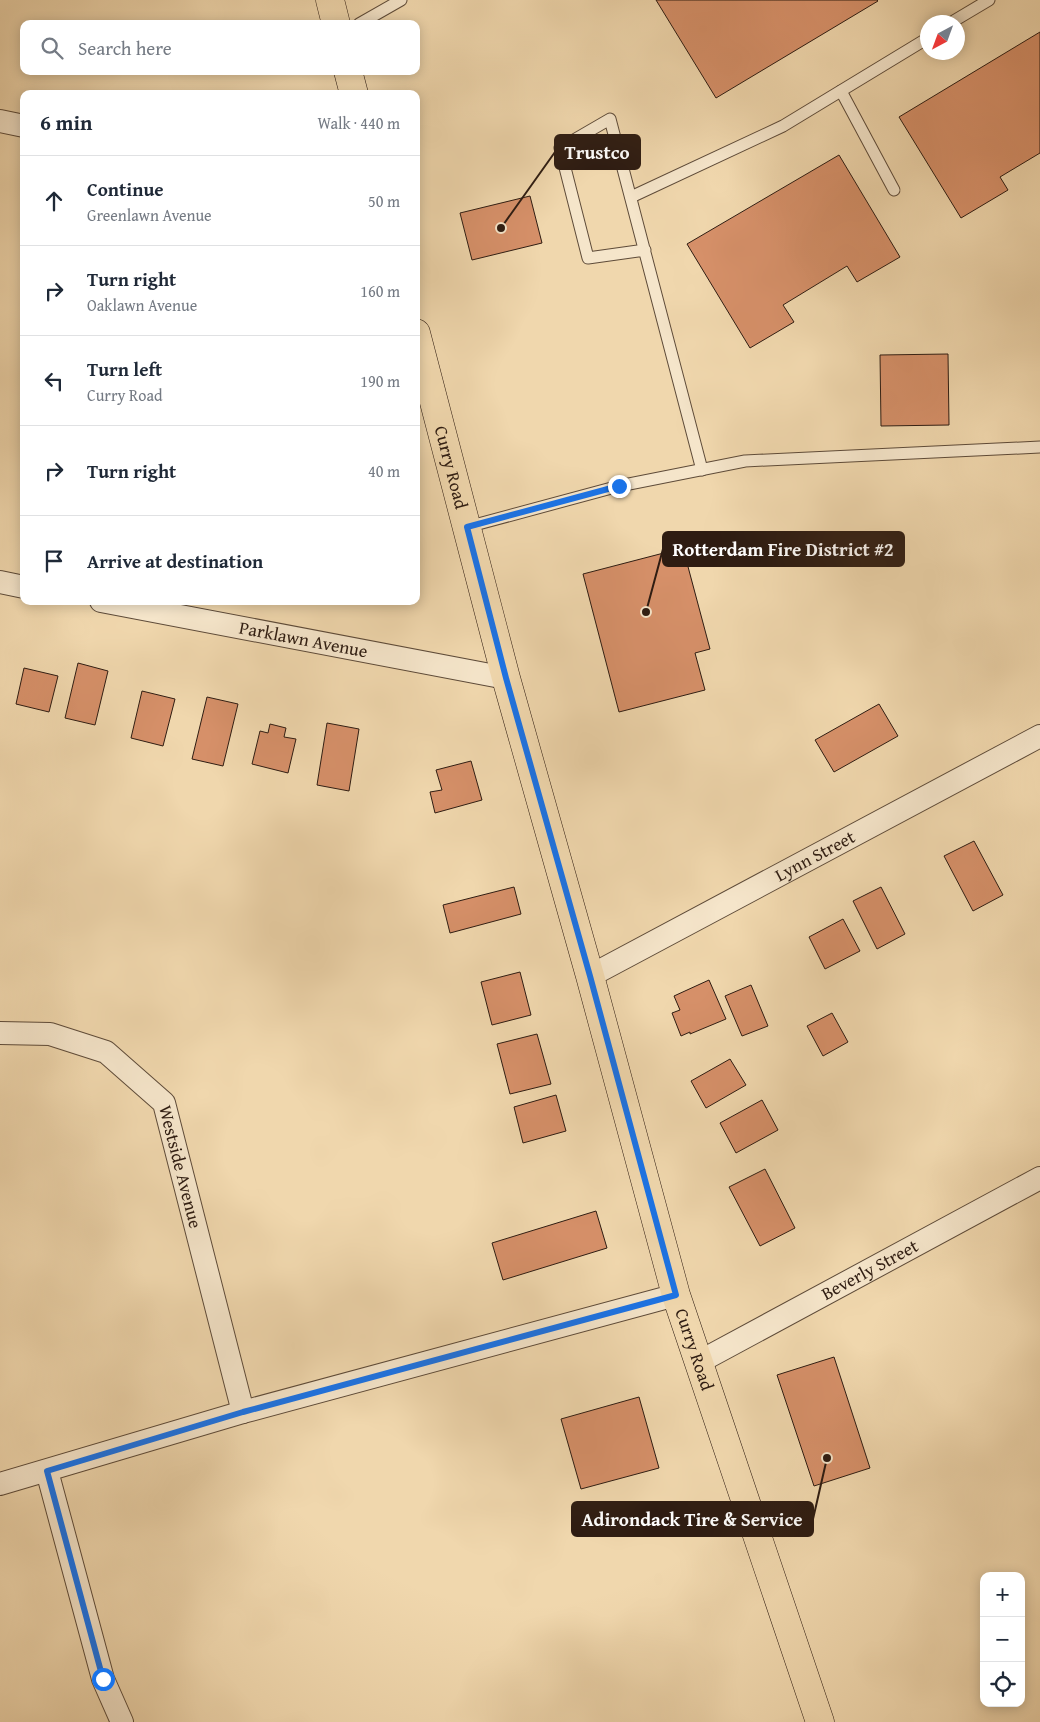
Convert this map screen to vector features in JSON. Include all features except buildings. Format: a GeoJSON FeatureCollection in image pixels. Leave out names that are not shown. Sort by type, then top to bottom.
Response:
{"type":"FeatureCollection","features":[{"type":"Feature","properties":{"kind":"main road"},"geometry":{"type":"LineString","coordinates":[[330,0],[335,20]]}},
{"type":"Feature","properties":{"kind":"main road"},"geometry":{"type":"LineString","coordinates":[[349,75],[353,90]]}},
{"type":"Feature","properties":{"kind":"main road","name":"Curry Road"},"geometry":{"type":"LineString","coordinates":[[420,348],[506,678],[590,976],[676,1295],[820,1722]]}},
{"type":"Feature","properties":{"kind":"street"},"geometry":{"type":"LineString","coordinates":[[0,121],[20,125]]}},
{"type":"Feature","properties":{"kind":"street"},"geometry":{"type":"LineString","coordinates":[[0,582],[20,586]]}},
{"type":"Feature","properties":{"kind":"street","name":"Parklawn Avenue"},"geometry":{"type":"LineString","coordinates":[[122,605],[506,678]]}},
{"type":"Feature","properties":{"kind":"street","name":"Lynn Street"},"geometry":{"type":"LineString","coordinates":[[590,976],[1040,736]]}},
{"type":"Feature","properties":{"kind":"street","name":"Westside Avenue"},"geometry":{"type":"LineString","coordinates":[[0,1033],[50,1034],[106,1052],[164,1102],[243,1412]]}},
{"type":"Feature","properties":{"kind":"street","name":"Beverly Street"},"geometry":{"type":"LineString","coordinates":[[699,1362],[1040,1178]]}},
{"type":"Feature","properties":{"kind":"street"},"geometry":{"type":"LineString","coordinates":[[0,1484],[243,1412],[676,1295]]}},
{"type":"Feature","properties":{"kind":"street"},"geometry":{"type":"LineString","coordinates":[[47,1471],[103,1679],[122,1722]]}},
{"type":"Feature","properties":{"kind":"lane"},"geometry":{"type":"LineString","coordinates":[[366,20],[401,0]]}},
{"type":"Feature","properties":{"kind":"lane"},"geometry":{"type":"LineString","coordinates":[[964,15],[989,0]]}},
{"type":"Feature","properties":{"kind":"lane"},"geometry":{"type":"LineString","coordinates":[[631,198],[783,126],[920,43]]}},
{"type":"Feature","properties":{"kind":"lane"},"geometry":{"type":"LineString","coordinates":[[841,91],[894,190]]}},
{"type":"Feature","properties":{"kind":"lane"},"geometry":{"type":"LineString","coordinates":[[644,250],[588,258],[560,148],[610,119],[702,470]]}},
{"type":"Feature","properties":{"kind":"lane"},"geometry":{"type":"LineString","coordinates":[[467,527],[619,486],[745,461],[1040,447]]}},
{"type":"Feature","properties":{"kind":"place","name":"Trustco"},"geometry":{"type":"Point","coordinates":[501,228]}},
{"type":"Feature","properties":{"kind":"place","name":"Rotterdam Fire District #2"},"geometry":{"type":"Point","coordinates":[646,612]}},
{"type":"Feature","properties":{"kind":"place","name":"Adirondack Tire & Service"},"geometry":{"type":"Point","coordinates":[827,1458]}},
{"type":"Feature","properties":{"kind":"route"},"geometry":{"type":"LineString","coordinates":[[103,1679],[47,1471],[243,1412],[676,1295],[590,976],[506,678],[467,527],[619,486]]}}]}
